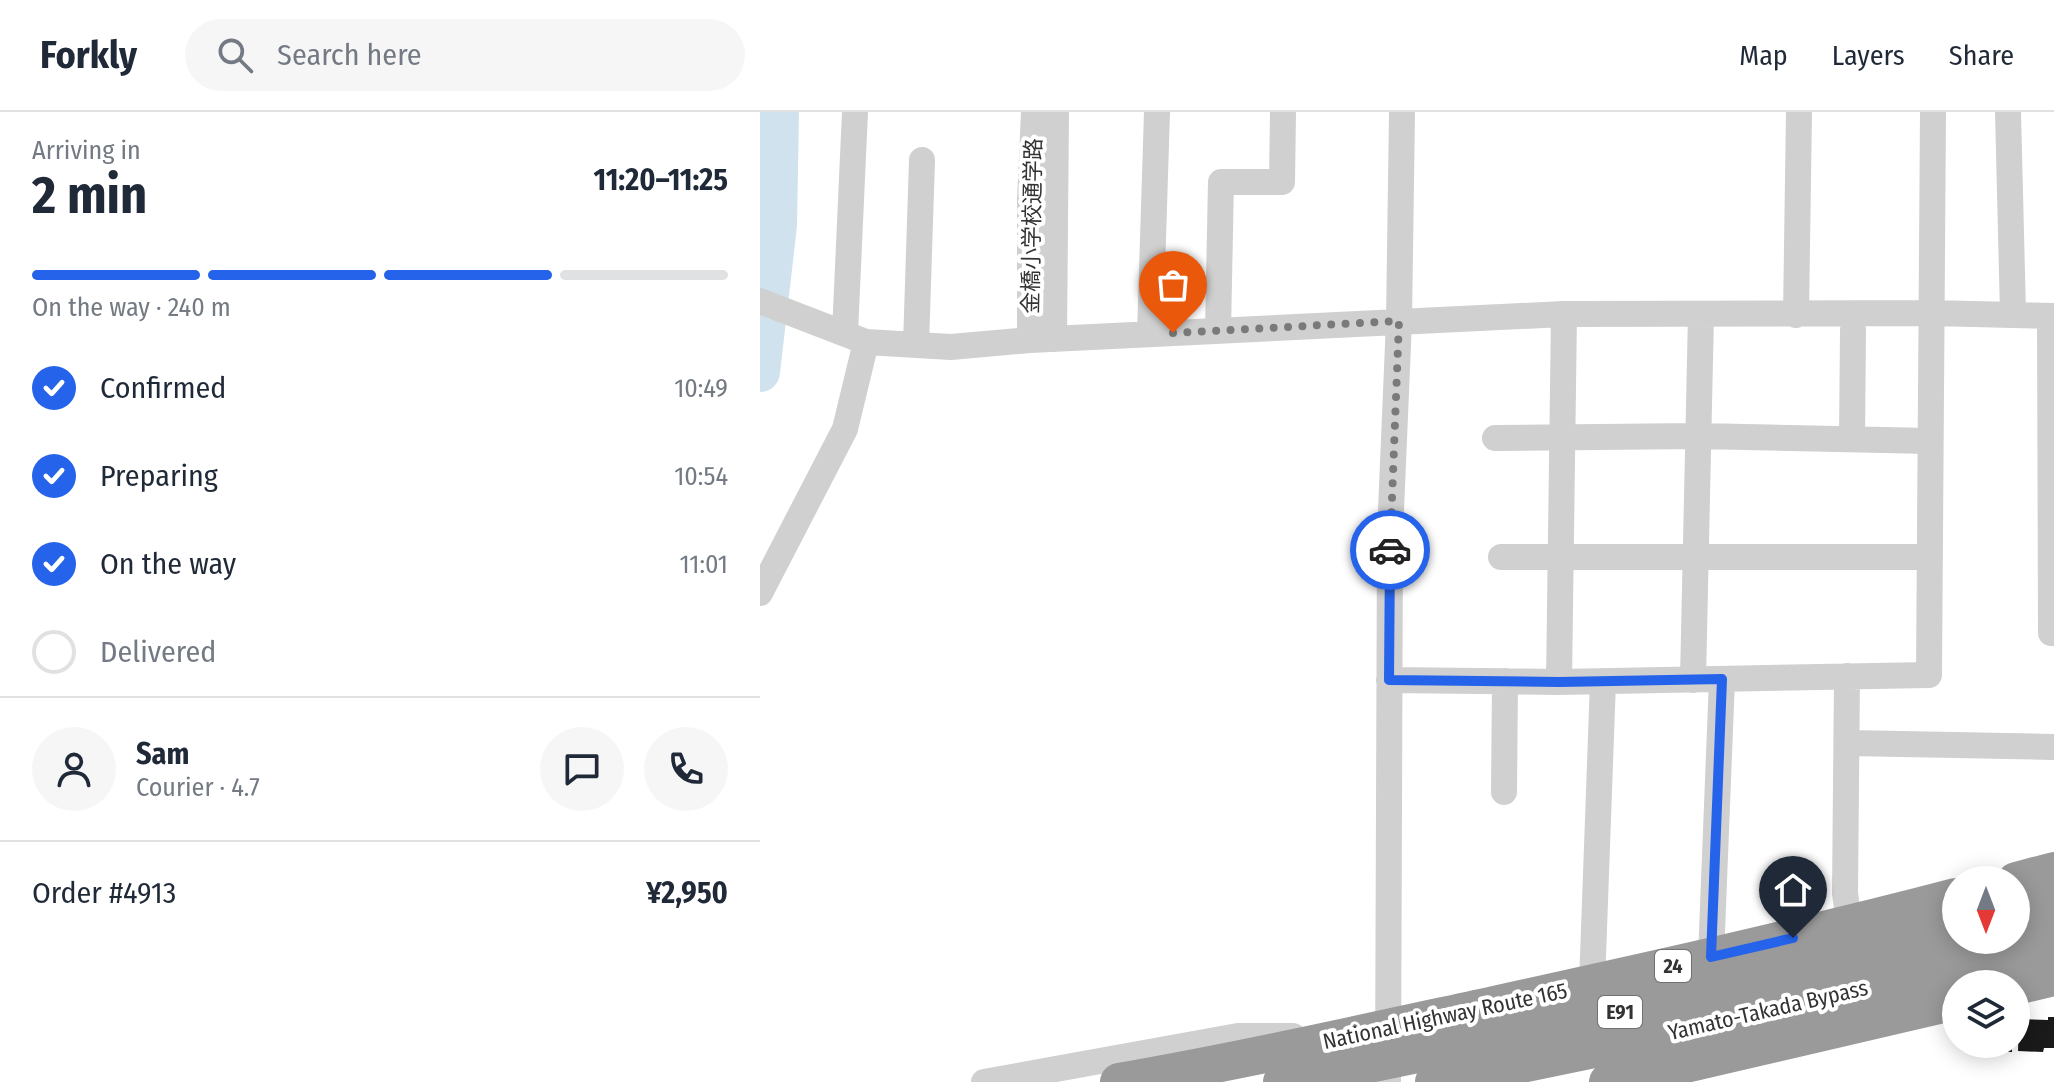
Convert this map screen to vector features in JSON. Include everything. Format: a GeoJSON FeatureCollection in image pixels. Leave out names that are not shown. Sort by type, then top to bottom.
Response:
{"type":"FeatureCollection","features":[{"type":"Feature","properties":{"kind":"highway"},"geometry":{"type":"LineString","coordinates":[[2030,877],[2054,871]]}},
{"type":"Feature","properties":{"kind":"highway","name":"National Highway Route 165"},"geometry":{"type":"LineString","coordinates":[[1119,1082],[1245,1060],[1592,984],[1942,901]]}},
{"type":"Feature","properties":{"kind":"highway"},"geometry":{"type":"LineString","coordinates":[[2030,916],[2054,910]]}},
{"type":"Feature","properties":{"kind":"highway","name":"Yamato-Takada Bypass"},"geometry":{"type":"LineString","coordinates":[[1282,1082],[1640,1008],[1942,938]]}},
{"type":"Feature","properties":{"kind":"highway","name":"Yamato-Takada Bypass"},"geometry":{"type":"LineString","coordinates":[[1434,1082],[1710,1024],[2054,942]]}},
{"type":"Feature","properties":{"kind":"highway"},"geometry":{"type":"LineString","coordinates":[[2030,983],[2054,977]]}},
{"type":"Feature","properties":{"kind":"highway"},"geometry":{"type":"LineString","coordinates":[[1608,1082],[1942,1005]]}},
{"type":"Feature","properties":{"kind":"street"},"geometry":{"type":"LineString","coordinates":[[760,593],[845,429],[855,112]]}},
{"type":"Feature","properties":{"kind":"street","name":"金橋小学校通学路"},"geometry":{"type":"LineString","coordinates":[[1034,112],[1030,200],[1042,340]]}},
{"type":"Feature","properties":{"kind":"street"},"geometry":{"type":"LineString","coordinates":[[1042,340],[1056,112]]}},
{"type":"Feature","properties":{"kind":"street"},"geometry":{"type":"LineString","coordinates":[[1150,334],[1157,112]]}},
{"type":"Feature","properties":{"kind":"street"},"geometry":{"type":"LineString","coordinates":[[1218,330],[1221,182],[1282,182],[1283,112]]}},
{"type":"Feature","properties":{"kind":"street"},"geometry":{"type":"LineString","coordinates":[[1388,1082],[1370,1032],[1389,680],[1402,112]]}},
{"type":"Feature","properties":{"kind":"street"},"geometry":{"type":"LineString","coordinates":[[1796,315],[1799,112]]}},
{"type":"Feature","properties":{"kind":"street"},"geometry":{"type":"LineString","coordinates":[[1389,680],[1559,682],[1929,675],[1933,112]]}},
{"type":"Feature","properties":{"kind":"street"},"geometry":{"type":"LineString","coordinates":[[2008,112],[2013,314]]}},
{"type":"Feature","properties":{"kind":"street"},"geometry":{"type":"LineString","coordinates":[[916,345],[922,160]]}},
{"type":"Feature","properties":{"kind":"street"},"geometry":{"type":"LineString","coordinates":[[760,301],[850,335],[951,347],[1218,330],[1564,314],[1932,313],[2052,316],[2051,633],[2054,633]]}},
{"type":"Feature","properties":{"kind":"street"},"geometry":{"type":"LineString","coordinates":[[1559,682],[1564,314]]}},
{"type":"Feature","properties":{"kind":"street"},"geometry":{"type":"LineString","coordinates":[[1693,680],[1701,314]]}},
{"type":"Feature","properties":{"kind":"street"},"geometry":{"type":"LineString","coordinates":[[1852,439],[1853,330]]}},
{"type":"Feature","properties":{"kind":"street"},"geometry":{"type":"LineString","coordinates":[[1495,438],[1698,436],[1930,441]]}},
{"type":"Feature","properties":{"kind":"street"},"geometry":{"type":"LineString","coordinates":[[1501,557],[1929,557]]}},
{"type":"Feature","properties":{"kind":"street"},"geometry":{"type":"LineString","coordinates":[[1847,676],[1845,893],[1866,1024]]}},
{"type":"Feature","properties":{"kind":"street"},"geometry":{"type":"LineString","coordinates":[[1711,957],[1722,679]]}},
{"type":"Feature","properties":{"kind":"street"},"geometry":{"type":"LineString","coordinates":[[1504,792],[1505,681]]}},
{"type":"Feature","properties":{"kind":"street"},"geometry":{"type":"LineString","coordinates":[[1592,984],[1603,681]]}},
{"type":"Feature","properties":{"kind":"street"},"geometry":{"type":"LineString","coordinates":[[1848,743],[2054,747]]}},
{"type":"Feature","properties":{"kind":"street"},"geometry":{"type":"LineString","coordinates":[[1632,975],[1653,1072]]}},
{"type":"Feature","properties":{"kind":"street"},"geometry":{"type":"LineString","coordinates":[[984,1082],[1238,1036],[1370,1032]]}},
{"type":"Feature","properties":{"kind":"building"},"geometry":{"type":"Polygon","coordinates":[[[2048,1017],[2054,1017],[2054,1048],[2030,1051],[2030,1019],[2048,1020],[2048,1017]]]}},
{"type":"Feature","properties":{"kind":"waterway"},"geometry":{"type":"LineString","coordinates":[[760,372],[777,225],[779,112]]}},
{"type":"Feature","properties":{"kind":"way so far"},"geometry":{"type":"LineString","coordinates":[[1173,333],[1399,321],[1390,550]]}},
{"type":"Feature","properties":{"kind":"route"},"geometry":{"type":"LineString","coordinates":[[1390,550],[1389,680],[1559,682],[1722,679],[1711,957],[1793,938]]}}]}
